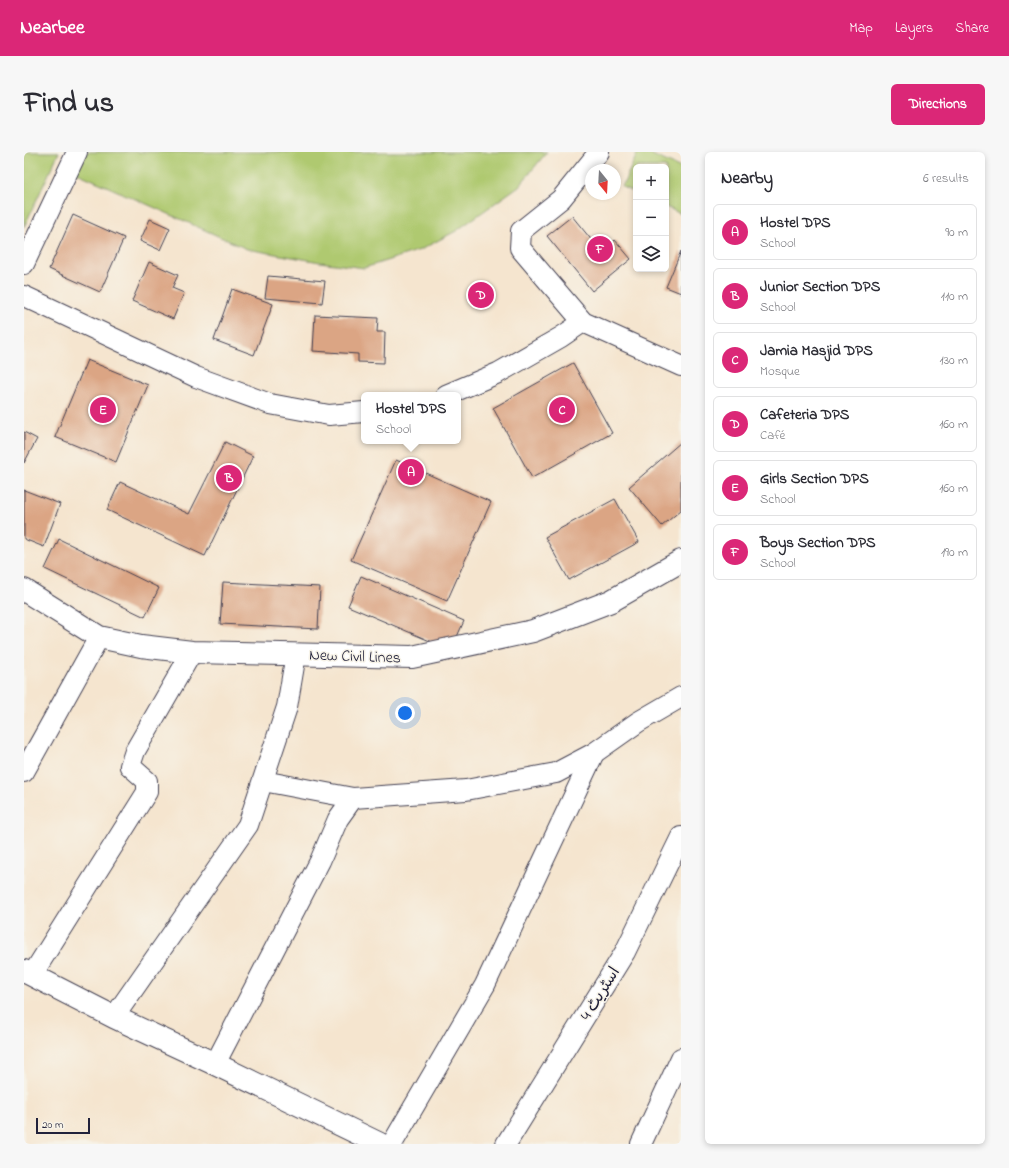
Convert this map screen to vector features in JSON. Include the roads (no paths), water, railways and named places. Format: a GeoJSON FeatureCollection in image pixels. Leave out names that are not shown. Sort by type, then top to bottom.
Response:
{"type":"FeatureCollection","features":[{"type":"Feature","properties":{"kind":"street"},"geometry":{"type":"LineString","coordinates":[[24,264],[77,152]]}},
{"type":"Feature","properties":{"kind":"street"},"geometry":{"type":"LineString","coordinates":[[599,152],[561,199],[521,230],[520,248],[583,322],[681,366]]}},
{"type":"Feature","properties":{"kind":"street"},"geometry":{"type":"LineString","coordinates":[[24,296],[196,377],[270,404],[329,415],[361,412]]}},
{"type":"Feature","properties":{"kind":"street"},"geometry":{"type":"LineString","coordinates":[[453,392],[498,373],[561,337],[583,322]]}},
{"type":"Feature","properties":{"kind":"street","name":"New Civil Lines"},"geometry":{"type":"LineString","coordinates":[[24,590],[99,637],[141,646],[192,652],[412,657],[533,631],[611,601],[681,561]]}},
{"type":"Feature","properties":{"kind":"street"},"geometry":{"type":"LineString","coordinates":[[24,772],[99,637]]}},
{"type":"Feature","properties":{"kind":"street"},"geometry":{"type":"LineString","coordinates":[[192,652],[135,751],[130,766],[148,781],[146,792],[28,973],[114,1017],[380,1144]]}},
{"type":"Feature","properties":{"kind":"street"},"geometry":{"type":"LineString","coordinates":[[114,1017],[248,825],[287,707],[296,654]]}},
{"type":"Feature","properties":{"kind":"street"},"geometry":{"type":"LineString","coordinates":[[263,781],[353,798],[466,790],[556,773],[594,753],[638,722],[681,697]]}},
{"type":"Feature","properties":{"kind":"street"},"geometry":{"type":"LineString","coordinates":[[392,1144],[485,985],[594,753]]}},
{"type":"Feature","properties":{"kind":"street"},"geometry":{"type":"LineString","coordinates":[[215,1064],[320,861],[338,819],[353,798]]}},
{"type":"Feature","properties":{"kind":"street","name":"اسٹریٹ 4"},"geometry":{"type":"LineString","coordinates":[[506,1144],[625,952],[681,836]]}},
{"type":"Feature","properties":{"kind":"street"},"geometry":{"type":"LineString","coordinates":[[641,1144],[681,1059]]}},
{"type":"Feature","properties":{"kind":"place","name":"Boys Section DPS"},"geometry":{"type":"Point","coordinates":[600,249]}},
{"type":"Feature","properties":{"kind":"place","name":"Cafeteria DPS"},"geometry":{"type":"Point","coordinates":[481,295]}},
{"type":"Feature","properties":{"kind":"place","name":"Girls Section DPS"},"geometry":{"type":"Point","coordinates":[103,410]}},
{"type":"Feature","properties":{"kind":"place","name":"Jamia Masjid DPS"},"geometry":{"type":"Point","coordinates":[562,410]}},
{"type":"Feature","properties":{"kind":"place","name":"Hostel DPS"},"geometry":{"type":"Point","coordinates":[411,472]}},
{"type":"Feature","properties":{"kind":"place","name":"Junior Section DPS"},"geometry":{"type":"Point","coordinates":[229,478]}}]}
